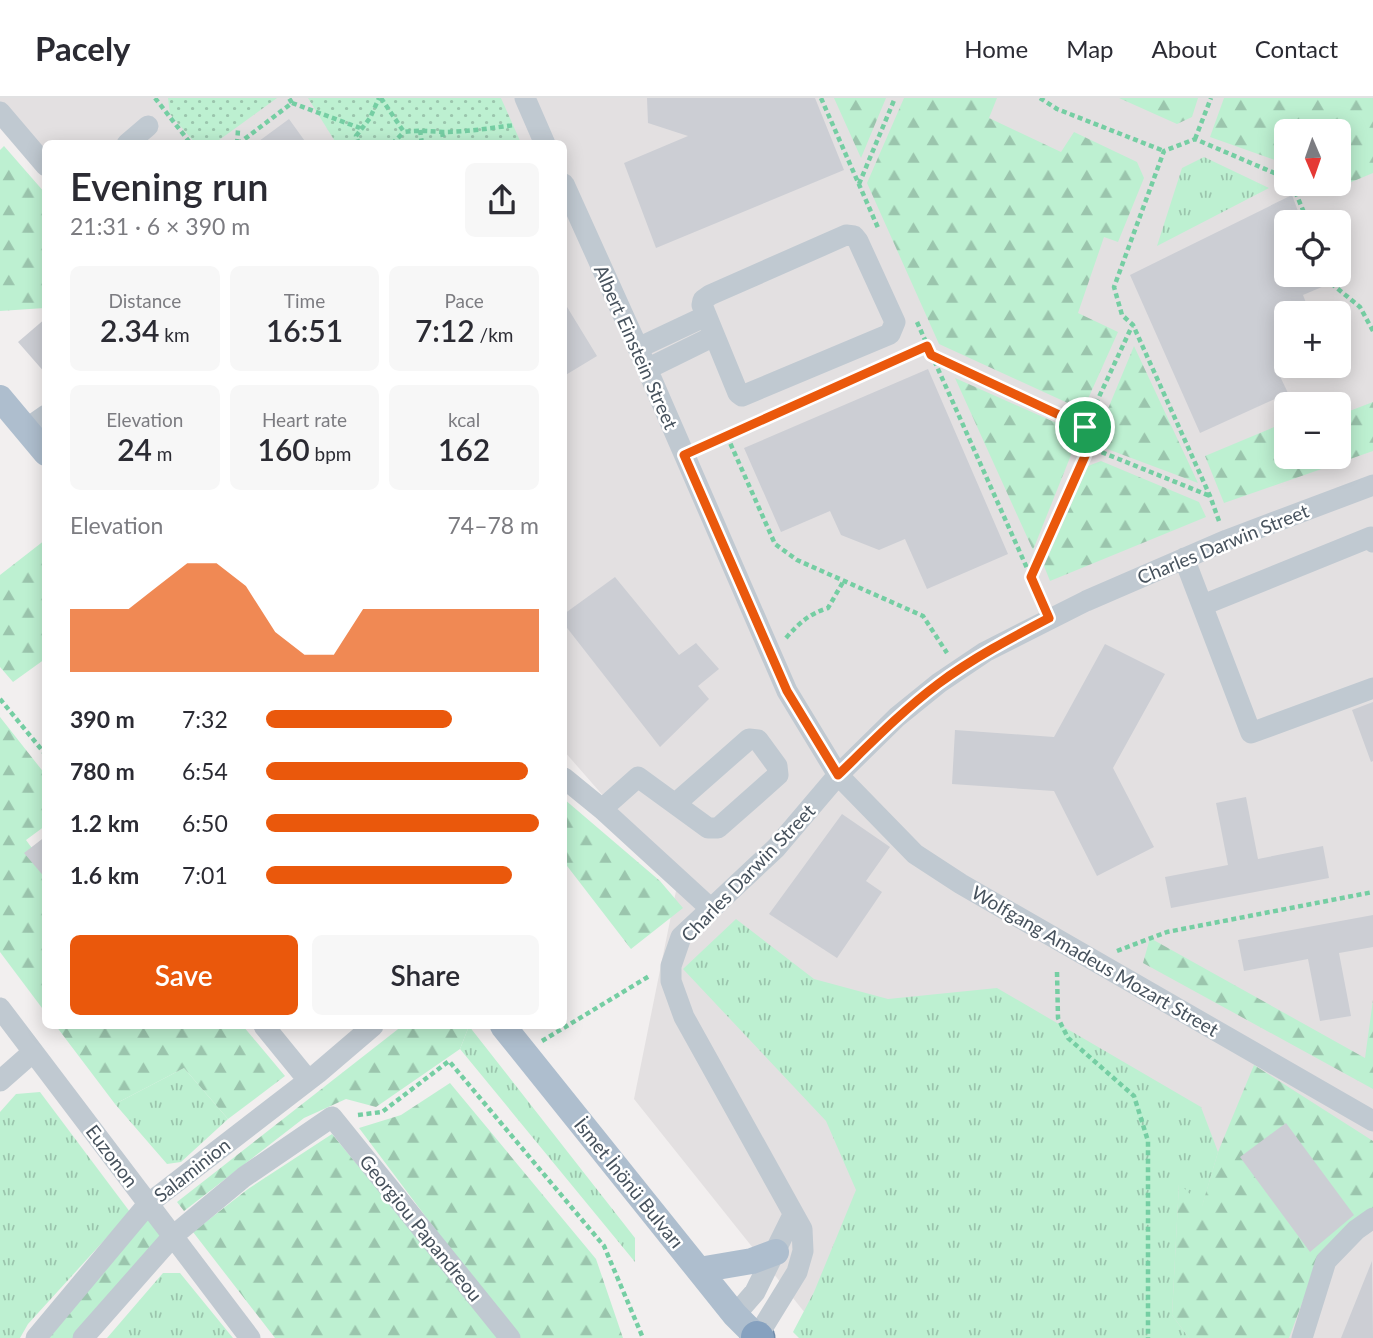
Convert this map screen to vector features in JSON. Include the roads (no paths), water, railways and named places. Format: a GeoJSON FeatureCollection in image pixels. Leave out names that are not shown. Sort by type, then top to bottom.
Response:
{"type":"FeatureCollection","features":[{"type":"Feature","properties":{"kind":"main road"},"geometry":{"type":"LineString","coordinates":[[0,398],[36,422],[42,441]]}},
{"type":"Feature","properties":{"kind":"main road","name":"İsmet İnönü Bulvarı"},"geometry":{"type":"LineString","coordinates":[[505,1029],[735,1315],[758,1338]]}},
{"type":"Feature","properties":{"kind":"main road"},"geometry":{"type":"LineString","coordinates":[[699,1270],[752,1261],[776,1252]]}},
{"type":"Feature","properties":{"kind":"street"},"geometry":{"type":"LineString","coordinates":[[525,98],[543,140]]}},
{"type":"Feature","properties":{"kind":"street"},"geometry":{"type":"LineString","coordinates":[[0,113],[42,161]]}},
{"type":"Feature","properties":{"kind":"street"},"geometry":{"type":"LineString","coordinates":[[132,140],[148,126]]}},
{"type":"Feature","properties":{"kind":"street","name":"Albert Einstein Street"},"geometry":{"type":"LineString","coordinates":[[567,191],[787,691],[838,775]]}},
{"type":"Feature","properties":{"kind":"street"},"geometry":{"type":"LineString","coordinates":[[846,235],[854,236],[858,241],[895,322],[890,334],[743,396],[738,393],[710,326],[702,305],[710,295],[846,235]]}},
{"type":"Feature","properties":{"kind":"street"},"geometry":{"type":"LineString","coordinates":[[638,348],[710,326]]}},
{"type":"Feature","properties":{"kind":"street"},"geometry":{"type":"LineString","coordinates":[[646,369],[710,326]]}},
{"type":"Feature","properties":{"kind":"street","name":"Charles Darwin Street"},"geometry":{"type":"LineString","coordinates":[[793,1215],[684,1017],[671,981],[671,966],[681,937],[776,848],[838,775],[897,718],[985,652],[1049,618],[1184,558],[1373,485]]}},
{"type":"Feature","properties":{"kind":"street"},"geometry":{"type":"LineString","coordinates":[[1203,605],[1371,537],[1373,542]]}},
{"type":"Feature","properties":{"kind":"street"},"geometry":{"type":"LineString","coordinates":[[1184,558],[1251,733],[1373,688]]}},
{"type":"Feature","properties":{"kind":"street"},"geometry":{"type":"LineString","coordinates":[[602,810],[638,777],[675,804],[708,828],[718,828],[778,775],[777,766],[758,740],[749,739],[675,804]]}},
{"type":"Feature","properties":{"kind":"street","name":"Wolfgang Amadeus Mozart Street"},"geometry":{"type":"LineString","coordinates":[[838,775],[915,854],[961,884],[1373,1121]]}},
{"type":"Feature","properties":{"kind":"street"},"geometry":{"type":"LineString","coordinates":[[567,781],[710,908]]}},
{"type":"Feature","properties":{"kind":"street","name":"Euzonon"},"geometry":{"type":"LineString","coordinates":[[0,1008],[250,1338]]}},
{"type":"Feature","properties":{"kind":"street"},"geometry":{"type":"LineString","coordinates":[[267,1029],[313,1076]]}},
{"type":"Feature","properties":{"kind":"street","name":"Salaminion"},"geometry":{"type":"LineString","coordinates":[[36,1338],[148,1204],[369,1029]]}},
{"type":"Feature","properties":{"kind":"street"},"geometry":{"type":"LineString","coordinates":[[0,1081],[33,1052]]}},
{"type":"Feature","properties":{"kind":"street","name":"Salaminion"},"geometry":{"type":"LineString","coordinates":[[83,1338],[173,1236],[244,1177],[332,1117]]}},
{"type":"Feature","properties":{"kind":"street","name":"Georgiou Papandreou"},"geometry":{"type":"LineString","coordinates":[[332,1117],[510,1338]]}},
{"type":"Feature","properties":{"kind":"street"},"geometry":{"type":"LineString","coordinates":[[735,1315],[755,1292],[793,1215]]}},
{"type":"Feature","properties":{"kind":"street"},"geometry":{"type":"LineString","coordinates":[[758,1338],[797,1272],[803,1251],[802,1229],[793,1215]]}},
{"type":"Feature","properties":{"kind":"street"},"geometry":{"type":"LineString","coordinates":[[1302,1338],[1326,1261],[1356,1230],[1373,1218]]}}]}
